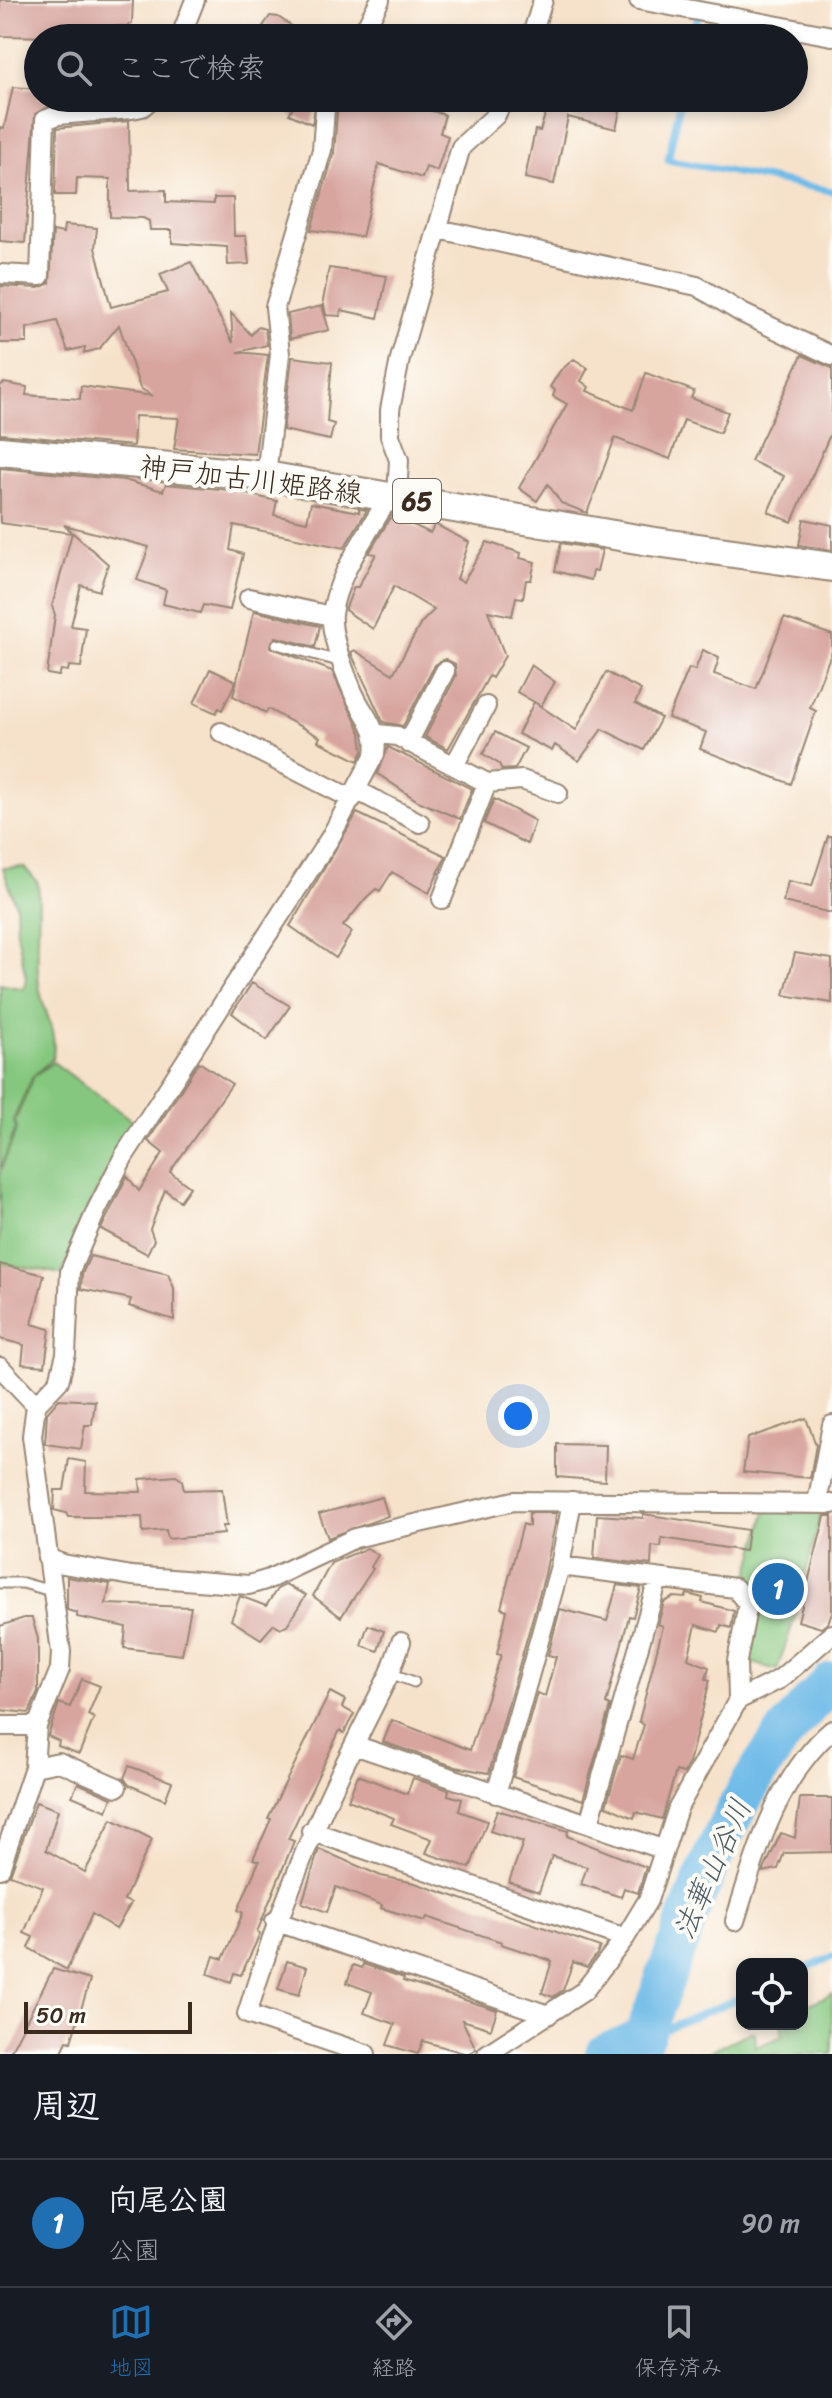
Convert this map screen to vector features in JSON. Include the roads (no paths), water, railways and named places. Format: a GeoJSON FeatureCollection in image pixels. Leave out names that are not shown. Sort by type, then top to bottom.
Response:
{"type":"FeatureCollection","features":[{"type":"Feature","properties":{"kind":"main road","name":"神戸加古川姫路線"},"geometry":{"type":"LineString","coordinates":[[0,451],[266,476],[649,541],[832,567]]}},
{"type":"Feature","properties":{"kind":"street"},"geometry":{"type":"LineString","coordinates":[[186,24],[195,0]]}},
{"type":"Feature","properties":{"kind":"street"},"geometry":{"type":"LineString","coordinates":[[367,24],[380,0]]}},
{"type":"Feature","properties":{"kind":"street"},"geometry":{"type":"LineString","coordinates":[[535,24],[543,0]]}},
{"type":"Feature","properties":{"kind":"street"},"geometry":{"type":"LineString","coordinates":[[639,0],[768,24]]}},
{"type":"Feature","properties":{"kind":"street"},"geometry":{"type":"LineString","coordinates":[[808,32],[832,36]]}},
{"type":"Feature","properties":{"kind":"street"},"geometry":{"type":"LineString","coordinates":[[0,274],[40,276],[45,120],[58,115],[95,112]]}},
{"type":"Feature","properties":{"kind":"street"},"geometry":{"type":"LineString","coordinates":[[266,476],[280,354],[275,307],[322,150],[325,112]]}},
{"type":"Feature","properties":{"kind":"street"},"geometry":{"type":"LineString","coordinates":[[0,1869],[34,1767],[37,1726],[60,1669],[32,1436],[36,1405],[59,1381],[66,1354],[70,1271],[110,1182],[289,905],[375,754],[378,734],[362,710],[342,662],[331,616],[343,580],[393,497],[399,460],[390,436],[390,410],[400,359],[461,147],[497,112]]}},
{"type":"Feature","properties":{"kind":"street"},"geometry":{"type":"LineString","coordinates":[[438,229],[697,286],[742,313],[832,356]]}},
{"type":"Feature","properties":{"kind":"street"},"geometry":{"type":"LineString","coordinates":[[249,598],[331,616]]}},
{"type":"Feature","properties":{"kind":"street"},"geometry":{"type":"LineString","coordinates":[[408,743],[445,671]]}},
{"type":"Feature","properties":{"kind":"street"},"geometry":{"type":"LineString","coordinates":[[454,766],[486,706]]}},
{"type":"Feature","properties":{"kind":"street"},"geometry":{"type":"LineString","coordinates":[[221,732],[420,823]]}},
{"type":"Feature","properties":{"kind":"street"},"geometry":{"type":"LineString","coordinates":[[378,734],[397,736],[487,783],[522,780],[558,793]]}},
{"type":"Feature","properties":{"kind":"street"},"geometry":{"type":"LineString","coordinates":[[442,899],[487,783]]}},
{"type":"Feature","properties":{"kind":"street"},"geometry":{"type":"LineString","coordinates":[[0,1367],[36,1405]]}},
{"type":"Feature","properties":{"kind":"street"},"geometry":{"type":"LineString","coordinates":[[47,1558],[63,1564],[132,1576],[249,1585],[385,1528],[514,1501],[825,1504],[832,1425]]}},
{"type":"Feature","properties":{"kind":"street"},"geometry":{"type":"LineString","coordinates":[[496,1794],[560,1566],[572,1501]]}},
{"type":"Feature","properties":{"kind":"street"},"geometry":{"type":"LineString","coordinates":[[487,2054],[584,1991],[625,1938],[648,1900],[662,1849],[678,1808],[738,1700],[737,1661],[748,1604],[735,1588],[560,1566]]}},
{"type":"Feature","properties":{"kind":"street"},"geometry":{"type":"LineString","coordinates":[[589,1823],[658,1579]]}},
{"type":"Feature","properties":{"kind":"street"},"geometry":{"type":"LineString","coordinates":[[738,1700],[780,1679],[832,1634]]}},
{"type":"Feature","properties":{"kind":"street"},"geometry":{"type":"LineString","coordinates":[[366,2054],[317,2046],[247,2014],[275,1921],[311,1831],[390,1673],[401,1642]]}},
{"type":"Feature","properties":{"kind":"street"},"geometry":{"type":"LineString","coordinates":[[0,1726],[37,1726]]}},
{"type":"Feature","properties":{"kind":"street"},"geometry":{"type":"LineString","coordinates":[[735,1921],[755,1856],[778,1803],[819,1741],[832,1730]]}},
{"type":"Feature","properties":{"kind":"street"},"geometry":{"type":"LineString","coordinates":[[354,1745],[662,1849]]}},
{"type":"Feature","properties":{"kind":"street"},"geometry":{"type":"LineString","coordinates":[[34,1767],[59,1762],[117,1787]]}},
{"type":"Feature","properties":{"kind":"street"},"geometry":{"type":"LineString","coordinates":[[311,1831],[625,1938]]}},
{"type":"Feature","properties":{"kind":"street"},"geometry":{"type":"LineString","coordinates":[[275,1921],[548,2015]]}},
{"type":"Feature","properties":{"kind":"lane"},"geometry":{"type":"LineString","coordinates":[[277,644],[342,662]]}},
{"type":"Feature","properties":{"kind":"lane"},"geometry":{"type":"LineString","coordinates":[[0,1583],[23,1583],[51,1591]]}},
{"type":"Feature","properties":{"kind":"lane"},"geometry":{"type":"LineString","coordinates":[[390,1673],[414,1682]]}},
{"type":"Feature","properties":{"kind":"waterway"},"geometry":{"type":"LineString","coordinates":[[696,24],[701,0]]}},
{"type":"Feature","properties":{"kind":"waterway"},"geometry":{"type":"LineString","coordinates":[[678,112],[668,160],[832,191]]}},
{"type":"Feature","properties":{"kind":"waterway","name":"法華山谷川"},"geometry":{"type":"LineString","coordinates":[[605,2054],[643,2038],[697,1895],[740,1803],[796,1719],[832,1682]]}},
{"type":"Feature","properties":{"kind":"waterway"},"geometry":{"type":"LineString","coordinates":[[808,1967],[832,1957]]}},
{"type":"Feature","properties":{"kind":"waterway"},"geometry":{"type":"LineString","coordinates":[[643,2038],[736,1999]]}},
{"type":"Feature","properties":{"kind":"place","name":"向尾公園"},"geometry":{"type":"Point","coordinates":[778,1589]}}]}
